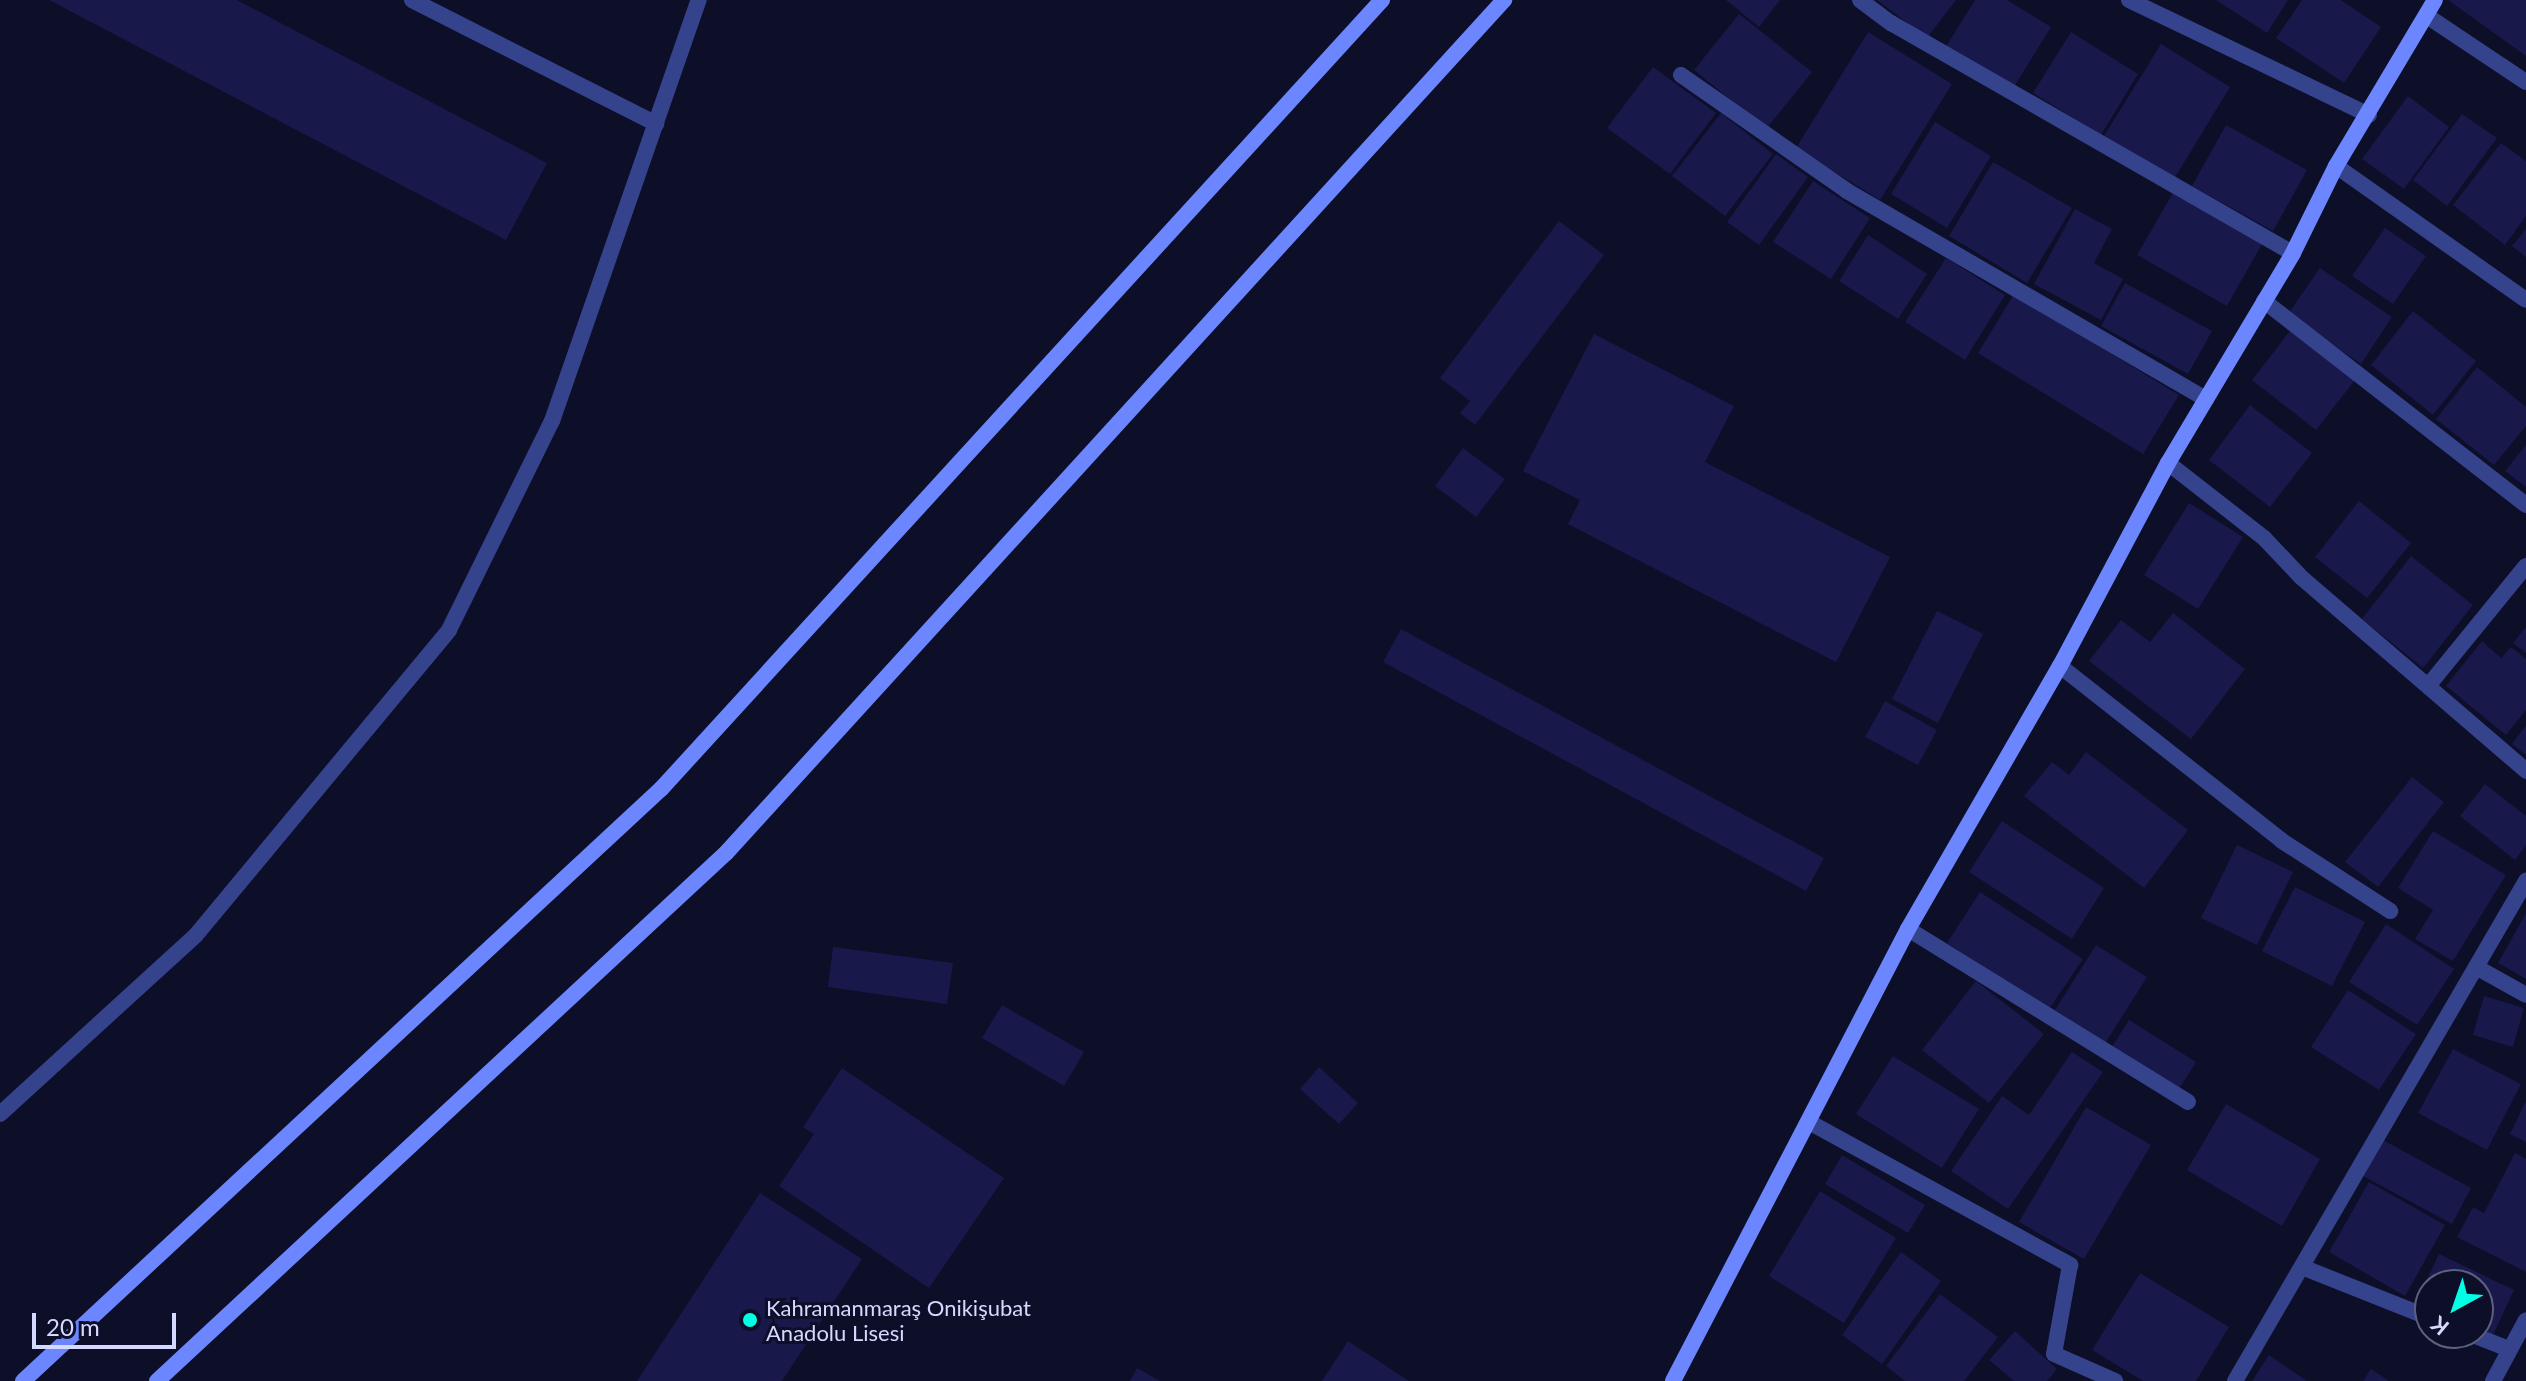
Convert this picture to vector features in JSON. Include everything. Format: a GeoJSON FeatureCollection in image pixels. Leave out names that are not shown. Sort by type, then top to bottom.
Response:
{"type":"FeatureCollection","features":[{"type":"Feature","properties":{"kind":"main road"},"geometry":{"type":"LineString","coordinates":[[23,1381],[661,789],[1382,0]]}},
{"type":"Feature","properties":{"kind":"main road"},"geometry":{"type":"LineString","coordinates":[[157,1381],[726,853],[1504,0]]}},
{"type":"Feature","properties":{"kind":"main road"},"geometry":{"type":"LineString","coordinates":[[1673,1381],[1908,929],[2060,666],[2168,463],[2293,253],[2336,166],[2435,0]]}},
{"type":"Feature","properties":{"kind":"street"},"geometry":{"type":"LineString","coordinates":[[412,0],[656,124]]}},
{"type":"Feature","properties":{"kind":"street"},"geometry":{"type":"LineString","coordinates":[[0,1114],[196,935],[449,630],[552,421],[699,0]]}},
{"type":"Feature","properties":{"kind":"street"},"geometry":{"type":"LineString","coordinates":[[1860,0],[1891,23],[2293,253]]}},
{"type":"Feature","properties":{"kind":"street"},"geometry":{"type":"LineString","coordinates":[[2129,0],[2369,115]]}},
{"type":"Feature","properties":{"kind":"street"},"geometry":{"type":"LineString","coordinates":[[2427,16],[2526,82]]}},
{"type":"Feature","properties":{"kind":"street"},"geometry":{"type":"LineString","coordinates":[[1681,75],[1847,191],[2206,399]]}},
{"type":"Feature","properties":{"kind":"street"},"geometry":{"type":"LineString","coordinates":[[2336,166],[2526,300]]}},
{"type":"Feature","properties":{"kind":"street"},"geometry":{"type":"LineString","coordinates":[[2264,301],[2526,505]]}},
{"type":"Feature","properties":{"kind":"street"},"geometry":{"type":"LineString","coordinates":[[2168,463],[2264,538],[2302,578],[2526,771]]}},
{"type":"Feature","properties":{"kind":"street"},"geometry":{"type":"LineString","coordinates":[[2428,686],[2526,566]]}},
{"type":"Feature","properties":{"kind":"street"},"geometry":{"type":"LineString","coordinates":[[2060,666],[2282,841],[2390,911]]}},
{"type":"Feature","properties":{"kind":"street"},"geometry":{"type":"LineString","coordinates":[[2235,1381],[2526,881]]}},
{"type":"Feature","properties":{"kind":"street"},"geometry":{"type":"LineString","coordinates":[[1908,929],[2188,1102]]}},
{"type":"Feature","properties":{"kind":"street"},"geometry":{"type":"LineString","coordinates":[[2476,967],[2526,995]]}},
{"type":"Feature","properties":{"kind":"street"},"geometry":{"type":"LineString","coordinates":[[1809,1122],[2070,1265],[2054,1354],[2115,1381]]}},
{"type":"Feature","properties":{"kind":"street"},"geometry":{"type":"LineString","coordinates":[[2302,1267],[2414,1312]]}},
{"type":"Feature","properties":{"kind":"street"},"geometry":{"type":"LineString","coordinates":[[2493,1381],[2506,1348],[2526,1320]]}},
{"type":"Feature","properties":{"kind":"street"},"geometry":{"type":"LineString","coordinates":[[2494,1343],[2506,1348]]}},
{"type":"Feature","properties":{"kind":"building"},"geometry":{"type":"Polygon","coordinates":[[[49,0],[237,0],[547,163],[506,240],[49,0]]]}},
{"type":"Feature","properties":{"kind":"building"},"geometry":{"type":"Polygon","coordinates":[[[1726,0],[1780,0],[1759,27],[1726,0]]]}},
{"type":"Feature","properties":{"kind":"building"},"geometry":{"type":"Polygon","coordinates":[[[1877,0],[1956,0],[1927,38],[1877,0]]]}},
{"type":"Feature","properties":{"kind":"building"},"geometry":{"type":"Polygon","coordinates":[[[1975,0],[2007,0],[2051,27],[2012,90],[1945,48],[1975,0]]]}},
{"type":"Feature","properties":{"kind":"building"},"geometry":{"type":"Polygon","coordinates":[[[2216,0],[2288,0],[2267,33],[2216,0]]]}},
{"type":"Feature","properties":{"kind":"building"},"geometry":{"type":"Polygon","coordinates":[[[2302,0],[2341,0],[2381,27],[2344,83],[2276,38],[2302,0]]]}},
{"type":"Feature","properties":{"kind":"building"},"geometry":{"type":"Polygon","coordinates":[[[2448,0],[2526,0],[2526,56],[2448,0]]]}},
{"type":"Feature","properties":{"kind":"building"},"geometry":{"type":"Polygon","coordinates":[[[1739,14],[1812,72],[1766,129],[1694,70],[1739,14]]]}},
{"type":"Feature","properties":{"kind":"building"},"geometry":{"type":"Polygon","coordinates":[[[1868,32],[1952,84],[1880,200],[1796,148],[1868,32]]]}},
{"type":"Feature","properties":{"kind":"building"},"geometry":{"type":"Polygon","coordinates":[[[2071,32],[2138,74],[2101,135],[2033,93],[2071,32]]]}},
{"type":"Feature","properties":{"kind":"building"},"geometry":{"type":"Polygon","coordinates":[[[2161,44],[2230,87],[2174,179],[2104,136],[2161,44]]]}},
{"type":"Feature","properties":{"kind":"building"},"geometry":{"type":"Polygon","coordinates":[[[1653,67],[1716,113],[1670,174],[1607,128],[1653,67]]]}},
{"type":"Feature","properties":{"kind":"building"},"geometry":{"type":"Polygon","coordinates":[[[2408,96],[2449,127],[2404,189],[2362,159],[2408,96]]]}},
{"type":"Feature","properties":{"kind":"building"},"geometry":{"type":"Polygon","coordinates":[[[1721,113],[1773,154],[1725,216],[1672,176],[1721,113]]]}},
{"type":"Feature","properties":{"kind":"building"},"geometry":{"type":"Polygon","coordinates":[[[2462,114],[2497,138],[2447,206],[2413,180],[2462,114]]]}},
{"type":"Feature","properties":{"kind":"building"},"geometry":{"type":"Polygon","coordinates":[[[1935,122],[1991,156],[1947,228],[1891,194],[1935,122]]]}},
{"type":"Feature","properties":{"kind":"building"},"geometry":{"type":"Polygon","coordinates":[[[2226,125],[2307,170],[2273,231],[2192,186],[2226,125]]]}},
{"type":"Feature","properties":{"kind":"building"},"geometry":{"type":"Polygon","coordinates":[[[2501,143],[2526,161],[2526,216],[2505,245],[2453,205],[2501,143]]]}},
{"type":"Feature","properties":{"kind":"building"},"geometry":{"type":"Polygon","coordinates":[[[1776,154],[1808,177],[1759,245],[1727,222],[1776,154]]]}},
{"type":"Feature","properties":{"kind":"building"},"geometry":{"type":"Polygon","coordinates":[[[1993,162],[2072,208],[2027,283],[1949,236],[1993,162]]]}},
{"type":"Feature","properties":{"kind":"building"},"geometry":{"type":"Polygon","coordinates":[[[1813,181],[1870,218],[1831,279],[1773,242],[1813,181]]]}},
{"type":"Feature","properties":{"kind":"building"},"geometry":{"type":"Polygon","coordinates":[[[2174,191],[2263,242],[2227,306],[2137,255],[2174,191]]]}},
{"type":"Feature","properties":{"kind":"building"},"geometry":{"type":"Polygon","coordinates":[[[2075,209],[2112,229],[2094,263],[2123,279],[2101,320],[2034,284],[2075,209]]]}},
{"type":"Feature","properties":{"kind":"building"},"geometry":{"type":"Polygon","coordinates":[[[1559,221],[1604,255],[1475,425],[1460,413],[1470,401],[1440,378],[1559,221]]]}},
{"type":"Feature","properties":{"kind":"building"},"geometry":{"type":"Polygon","coordinates":[[[2385,228],[2426,256],[2393,304],[2352,276],[2385,228]]]}},
{"type":"Feature","properties":{"kind":"building"},"geometry":{"type":"Polygon","coordinates":[[[2526,229],[2526,257],[2512,246],[2526,229]]]}},
{"type":"Feature","properties":{"kind":"building"},"geometry":{"type":"Polygon","coordinates":[[[1868,235],[1927,274],[1898,319],[1839,281],[1868,235]]]}},
{"type":"Feature","properties":{"kind":"building"},"geometry":{"type":"Polygon","coordinates":[[[1946,258],[2005,295],[1965,360],[1905,322],[1946,258]]]}},
{"type":"Feature","properties":{"kind":"building"},"geometry":{"type":"Polygon","coordinates":[[[2320,268],[2392,317],[2361,364],[2288,314],[2320,268]]]}},
{"type":"Feature","properties":{"kind":"building"},"geometry":{"type":"Polygon","coordinates":[[[2125,283],[2212,331],[2188,374],[2101,326],[2125,283]]]}},
{"type":"Feature","properties":{"kind":"building"},"geometry":{"type":"Polygon","coordinates":[[[2014,294],[2179,395],[2143,454],[1978,353],[2014,294]]]}},
{"type":"Feature","properties":{"kind":"building"},"geometry":{"type":"Polygon","coordinates":[[[2413,311],[2476,361],[2433,415],[2371,365],[2413,311]]]}},
{"type":"Feature","properties":{"kind":"building"},"geometry":{"type":"Polygon","coordinates":[[[2290,331],[2355,380],[2316,430],[2252,380],[2290,331]]]}},
{"type":"Feature","properties":{"kind":"building"},"geometry":{"type":"Polygon","coordinates":[[[1594,334],[1734,406],[1705,462],[1890,557],[1836,662],[1568,524],[1580,500],[1523,471],[1594,334]]]}},
{"type":"Feature","properties":{"kind":"building"},"geometry":{"type":"Polygon","coordinates":[[[2477,367],[2526,407],[2526,426],[2494,465],[2436,419],[2477,367]]]}},
{"type":"Feature","properties":{"kind":"building"},"geometry":{"type":"Polygon","coordinates":[[[2250,405],[2312,453],[2270,507],[2209,460],[2250,405]]]}},
{"type":"Feature","properties":{"kind":"building"},"geometry":{"type":"Polygon","coordinates":[[[2526,445],[2526,487],[2505,471],[2526,445]]]}},
{"type":"Feature","properties":{"kind":"building"},"geometry":{"type":"Polygon","coordinates":[[[1463,448],[1505,479],[1476,517],[1435,486],[1463,448]]]}},
{"type":"Feature","properties":{"kind":"building"},"geometry":{"type":"Polygon","coordinates":[[[2359,501],[2411,543],[2367,598],[2315,557],[2359,501]]]}},
{"type":"Feature","properties":{"kind":"building"},"geometry":{"type":"Polygon","coordinates":[[[2189,503],[2243,537],[2198,609],[2144,575],[2189,503]]]}},
{"type":"Feature","properties":{"kind":"building"},"geometry":{"type":"Polygon","coordinates":[[[2411,556],[2473,605],[2423,668],[2362,619],[2411,556]]]}},
{"type":"Feature","properties":{"kind":"building"},"geometry":{"type":"Polygon","coordinates":[[[1937,611],[1983,634],[1938,723],[1892,699],[1937,611]]]}},
{"type":"Feature","properties":{"kind":"building"},"geometry":{"type":"Polygon","coordinates":[[[2173,613],[2245,669],[2191,739],[2089,661],[2121,620],[2150,642],[2173,613]]]}},
{"type":"Feature","properties":{"kind":"building"},"geometry":{"type":"Polygon","coordinates":[[[2526,627],[2526,653],[2513,643],[2526,627]]]}},
{"type":"Feature","properties":{"kind":"building"},"geometry":{"type":"Polygon","coordinates":[[[1401,629],[1824,858],[1806,891],[1383,662],[1401,629]]]}},
{"type":"Feature","properties":{"kind":"building"},"geometry":{"type":"Polygon","coordinates":[[[2482,641],[2501,658],[2511,647],[2526,659],[2526,710],[2506,735],[2446,686],[2482,641]]]}},
{"type":"Feature","properties":{"kind":"building"},"geometry":{"type":"Polygon","coordinates":[[[1885,701],[1937,730],[1918,765],[1865,737],[1885,701]]]}},
{"type":"Feature","properties":{"kind":"building"},"geometry":{"type":"Polygon","coordinates":[[[2526,725],[2526,755],[2512,744],[2526,725]]]}},
{"type":"Feature","properties":{"kind":"building"},"geometry":{"type":"Polygon","coordinates":[[[2086,752],[2188,830],[2144,888],[2024,796],[2052,762],[2069,775],[2086,752]]]}},
{"type":"Feature","properties":{"kind":"building"},"geometry":{"type":"Polygon","coordinates":[[[2412,777],[2444,802],[2378,887],[2345,862],[2412,777]]]}},
{"type":"Feature","properties":{"kind":"building"},"geometry":{"type":"Polygon","coordinates":[[[2485,784],[2526,816],[2526,845],[2515,860],[2460,816],[2485,784]]]}},
{"type":"Feature","properties":{"kind":"building"},"geometry":{"type":"Polygon","coordinates":[[[2002,821],[2104,888],[2072,939],[1969,872],[2002,821]]]}},
{"type":"Feature","properties":{"kind":"building"},"geometry":{"type":"Polygon","coordinates":[[[2433,831],[2506,875],[2453,961],[2415,939],[2433,910],[2398,888],[2433,831]]]}},
{"type":"Feature","properties":{"kind":"building"},"geometry":{"type":"Polygon","coordinates":[[[2237,845],[2293,872],[2257,945],[2201,918],[2237,845]]]}},
{"type":"Feature","properties":{"kind":"building"},"geometry":{"type":"Polygon","coordinates":[[[2295,887],[2365,922],[2332,986],[2262,951],[2295,887]]]}},
{"type":"Feature","properties":{"kind":"building"},"geometry":{"type":"Polygon","coordinates":[[[1980,892],[2083,959],[2049,1009],[1947,943],[1980,892]]]}},
{"type":"Feature","properties":{"kind":"building"},"geometry":{"type":"Polygon","coordinates":[[[2526,913],[2526,979],[2498,963],[2526,913]]]}},
{"type":"Feature","properties":{"kind":"building"},"geometry":{"type":"Polygon","coordinates":[[[2386,924],[2454,969],[2417,1025],[2349,982],[2386,924]]]}},
{"type":"Feature","properties":{"kind":"building"},"geometry":{"type":"Polygon","coordinates":[[[2096,945],[2147,977],[2106,1042],[2055,1010],[2096,945]]]}},
{"type":"Feature","properties":{"kind":"building"},"geometry":{"type":"Polygon","coordinates":[[[833,947],[953,963],[947,1004],[828,987],[833,947]]]}},
{"type":"Feature","properties":{"kind":"building"},"geometry":{"type":"Polygon","coordinates":[[[1976,981],[2044,1034],[1989,1103],[1922,1050],[1976,981]]]}},
{"type":"Feature","properties":{"kind":"building"},"geometry":{"type":"Polygon","coordinates":[[[2348,990],[2416,1034],[2379,1090],[2311,1047],[2348,990]]]}},
{"type":"Feature","properties":{"kind":"building"},"geometry":{"type":"Polygon","coordinates":[[[2484,996],[2524,1008],[2513,1047],[2473,1035],[2484,996]]]}},
{"type":"Feature","properties":{"kind":"building"},"geometry":{"type":"Polygon","coordinates":[[[1002,1005],[1084,1052],[1064,1086],[982,1038],[1002,1005]]]}},
{"type":"Feature","properties":{"kind":"building"},"geometry":{"type":"Polygon","coordinates":[[[2129,1020],[2196,1062],[2178,1091],[2112,1047],[2129,1020]]]}},
{"type":"Feature","properties":{"kind":"building"},"geometry":{"type":"Polygon","coordinates":[[[2453,1049],[2521,1084],[2487,1150],[2418,1113],[2453,1049]]]}},
{"type":"Feature","properties":{"kind":"building"},"geometry":{"type":"Polygon","coordinates":[[[2072,1052],[2103,1072],[2008,1209],[1951,1171],[2002,1096],[2029,1115],[2072,1052]]]}},
{"type":"Feature","properties":{"kind":"building"},"geometry":{"type":"Polygon","coordinates":[[[1893,1056],[1979,1109],[1942,1168],[1856,1114],[1893,1056]]]}},
{"type":"Feature","properties":{"kind":"building"},"geometry":{"type":"Polygon","coordinates":[[[1319,1067],[1358,1103],[1339,1124],[1300,1089],[1319,1067]]]}},
{"type":"Feature","properties":{"kind":"building"},"geometry":{"type":"Polygon","coordinates":[[[842,1068],[1004,1178],[929,1288],[779,1186],[814,1134],[803,1127],[842,1068]]]}},
{"type":"Feature","properties":{"kind":"building"},"geometry":{"type":"Polygon","coordinates":[[[2526,1101],[2526,1142],[2510,1134],[2526,1101]]]}},
{"type":"Feature","properties":{"kind":"building"},"geometry":{"type":"Polygon","coordinates":[[[2226,1104],[2320,1159],[2282,1226],[2187,1170],[2226,1104]]]}},
{"type":"Feature","properties":{"kind":"building"},"geometry":{"type":"Polygon","coordinates":[[[2086,1107],[2151,1145],[2084,1259],[2019,1222],[2086,1107]]]}},
{"type":"Feature","properties":{"kind":"building"},"geometry":{"type":"Polygon","coordinates":[[[2383,1140],[2471,1188],[2452,1224],[2363,1176],[2383,1140]]]}},
{"type":"Feature","properties":{"kind":"building"},"geometry":{"type":"Polygon","coordinates":[[[2515,1153],[2526,1159],[2526,1272],[2457,1237],[2473,1207],[2484,1213],[2515,1153]]]}},
{"type":"Feature","properties":{"kind":"building"},"geometry":{"type":"Polygon","coordinates":[[[1842,1155],[1925,1205],[1908,1233],[1825,1184],[1842,1155]]]}},
{"type":"Feature","properties":{"kind":"building"},"geometry":{"type":"Polygon","coordinates":[[[2369,1182],[2445,1225],[2420,1269],[2414,1269],[2414,1280],[2405,1296],[2329,1252],[2369,1182]]]}},
{"type":"Feature","properties":{"kind":"building"},"geometry":{"type":"Polygon","coordinates":[[[1820,1191],[1896,1238],[1844,1323],[1769,1276],[1820,1191]]]}},
{"type":"Feature","properties":{"kind":"building","name":"Kahramanmaraş Onikişubat Anadolu Lisesi"},"geometry":{"type":"Polygon","coordinates":[[[760,1193],[862,1259],[782,1381],[637,1381],[760,1193]]]}},
{"type":"Feature","properties":{"kind":"building"},"geometry":{"type":"Polygon","coordinates":[[[1901,1252],[1941,1281],[1882,1364],[1842,1335],[1901,1252]]]}},
{"type":"Feature","properties":{"kind":"building"},"geometry":{"type":"Polygon","coordinates":[[[2439,1254],[2470,1269],[2432,1269],[2439,1254]]]}},
{"type":"Feature","properties":{"kind":"building"},"geometry":{"type":"Polygon","coordinates":[[[2140,1273],[2229,1327],[2196,1381],[2143,1381],[2092,1350],[2140,1273]]]}},
{"type":"Feature","properties":{"kind":"building"},"geometry":{"type":"Polygon","coordinates":[[[2494,1280],[2514,1290],[2494,1333],[2494,1280]]]}},
{"type":"Feature","properties":{"kind":"building"},"geometry":{"type":"Polygon","coordinates":[[[1940,1294],[1998,1337],[1964,1381],[1905,1381],[1886,1366],[1940,1294]]]}},
{"type":"Feature","properties":{"kind":"building"},"geometry":{"type":"Polygon","coordinates":[[[2015,1331],[2057,1369],[2047,1381],[2014,1381],[1989,1360],[2015,1331]]]}},
{"type":"Feature","properties":{"kind":"building"},"geometry":{"type":"Polygon","coordinates":[[[1348,1341],[1409,1381],[1322,1381],[1348,1341]]]}},
{"type":"Feature","properties":{"kind":"building"},"geometry":{"type":"Polygon","coordinates":[[[2269,1355],[2307,1381],[2252,1381],[2269,1355]]]}},
{"type":"Feature","properties":{"kind":"building"},"geometry":{"type":"Polygon","coordinates":[[[1137,1368],[1160,1381],[1130,1381],[1137,1368]]]}},
{"type":"Feature","properties":{"kind":"building"},"geometry":{"type":"Polygon","coordinates":[[[2371,1369],[2389,1381],[2363,1381],[2371,1369]]]}},
{"type":"Feature","properties":{"kind":"place","name":"Kahramanmaraş Onikişubat Anadolu Lisesi"},"geometry":{"type":"Point","coordinates":[750,1320]}}]}
